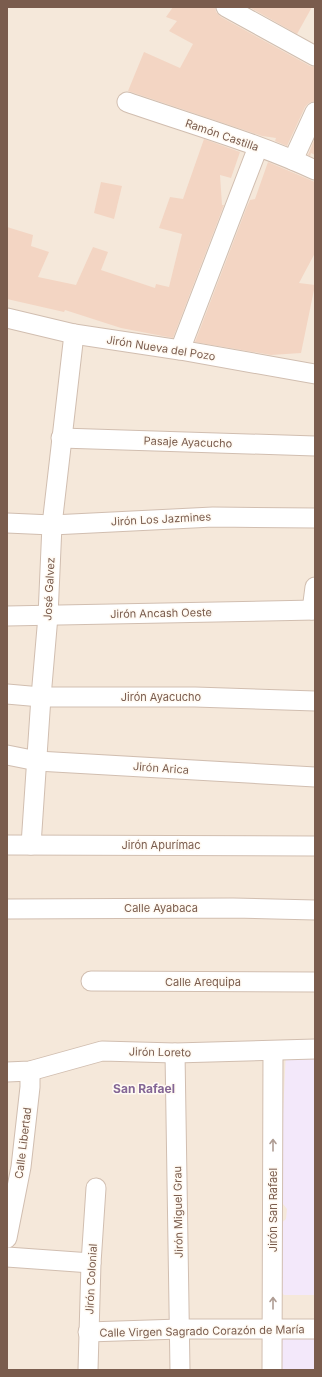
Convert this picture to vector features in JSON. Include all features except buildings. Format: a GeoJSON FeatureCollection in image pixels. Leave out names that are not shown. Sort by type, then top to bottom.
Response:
{"type":"FeatureCollection","features":[{"type":"Feature","properties":{"kind":"street"},"geometry":{"type":"LineString","coordinates":[[226,7],[314,53]]}},
{"type":"Feature","properties":{"kind":"street","name":"Ramón Castilla"},"geometry":{"type":"LineString","coordinates":[[127,102],[258,147],[315,170]]}},
{"type":"Feature","properties":{"kind":"street"},"geometry":{"type":"LineString","coordinates":[[293,160],[315,112]]}},
{"type":"Feature","properties":{"kind":"street"},"geometry":{"type":"LineString","coordinates":[[180,350],[258,147]]}},
{"type":"Feature","properties":{"kind":"street","name":"Jirón Nueva del Pozo"},"geometry":{"type":"LineString","coordinates":[[7,318],[74,334],[180,350],[315,374]]}},
{"type":"Feature","properties":{"kind":"street","name":"José Galvez"},"geometry":{"type":"LineString","coordinates":[[32,845],[41,697],[48,616],[52,525],[74,334]]}},
{"type":"Feature","properties":{"kind":"street","name":"Pasaje Ayacucho"},"geometry":{"type":"LineString","coordinates":[[61,438],[315,446]]}},
{"type":"Feature","properties":{"kind":"street","name":"Jirón Los Jazmines"},"geometry":{"type":"LineString","coordinates":[[7,523],[52,525],[213,517],[315,518]]}},
{"type":"Feature","properties":{"kind":"street"},"geometry":{"type":"LineString","coordinates":[[313,610],[315,587]]}},
{"type":"Feature","properties":{"kind":"street","name":"Jirón Ancash Oeste"},"geometry":{"type":"LineString","coordinates":[[7,616],[313,610]]}},
{"type":"Feature","properties":{"kind":"street","name":"Jirón Ayacucho"},"geometry":{"type":"LineString","coordinates":[[7,694],[41,697],[195,697],[315,701]]}},
{"type":"Feature","properties":{"kind":"street","name":"Jirón Arica"},"geometry":{"type":"LineString","coordinates":[[7,755],[37,761],[315,777]]}},
{"type":"Feature","properties":{"kind":"street","name":"Jirón Apurímac"},"geometry":{"type":"LineString","coordinates":[[7,845],[315,846]]}},
{"type":"Feature","properties":{"kind":"street","name":"Calle Ayabaca"},"geometry":{"type":"LineString","coordinates":[[7,909],[233,908],[315,910]]}},
{"type":"Feature","properties":{"kind":"street","name":"Calle Arequipa"},"geometry":{"type":"LineString","coordinates":[[91,981],[315,982]]}},
{"type":"Feature","properties":{"kind":"street","name":"Jirón Loreto"},"geometry":{"type":"LineString","coordinates":[[7,1072],[30,1071],[102,1051],[175,1053],[315,1049]]}},
{"type":"Feature","properties":{"kind":"street","name":"Jirón San Rafael"},"geometry":{"type":"LineString","coordinates":[[272,1051],[272,1370]]}},
{"type":"Feature","properties":{"kind":"street","name":"Jirón Miguel Grau"},"geometry":{"type":"LineString","coordinates":[[175,1053],[180,1370]]}},
{"type":"Feature","properties":{"kind":"street","name":"Calle Libertad"},"geometry":{"type":"LineString","coordinates":[[7,1238],[21,1167],[30,1087],[30,1071]]}},
{"type":"Feature","properties":{"kind":"street","name":"Jirón Colonial"},"geometry":{"type":"LineString","coordinates":[[88,1370],[91,1263],[96,1188]]}},
{"type":"Feature","properties":{"kind":"street"},"geometry":{"type":"LineString","coordinates":[[7,1257],[91,1263]]}},
{"type":"Feature","properties":{"kind":"street","name":"Calle Virgen Sagrado Corazón de María"},"geometry":{"type":"LineString","coordinates":[[88,1332],[180,1329],[315,1330]]}},
{"type":"Feature","properties":{"kind":"shaded area"},"geometry":{"type":"Polygon","coordinates":[[[7,7],[315,7],[315,1370],[7,1370],[7,7]]]}},
{"type":"Feature","properties":{"kind":"shaded area"},"geometry":{"type":"Polygon","coordinates":[[[315,1046],[315,1295],[284,1295],[279,1290],[278,1226],[286,1219],[287,1209],[279,1199],[286,1051],[315,1046]]]}},
{"type":"Feature","properties":{"kind":"shaded area"},"geometry":{"type":"Polygon","coordinates":[[[279,1332],[315,1333],[315,1370],[280,1370],[279,1332]]]}},
{"type":"Feature","properties":{"kind":"district","name":"San Rafael"},"geometry":{"type":"Point","coordinates":[144,1089]}}]}
